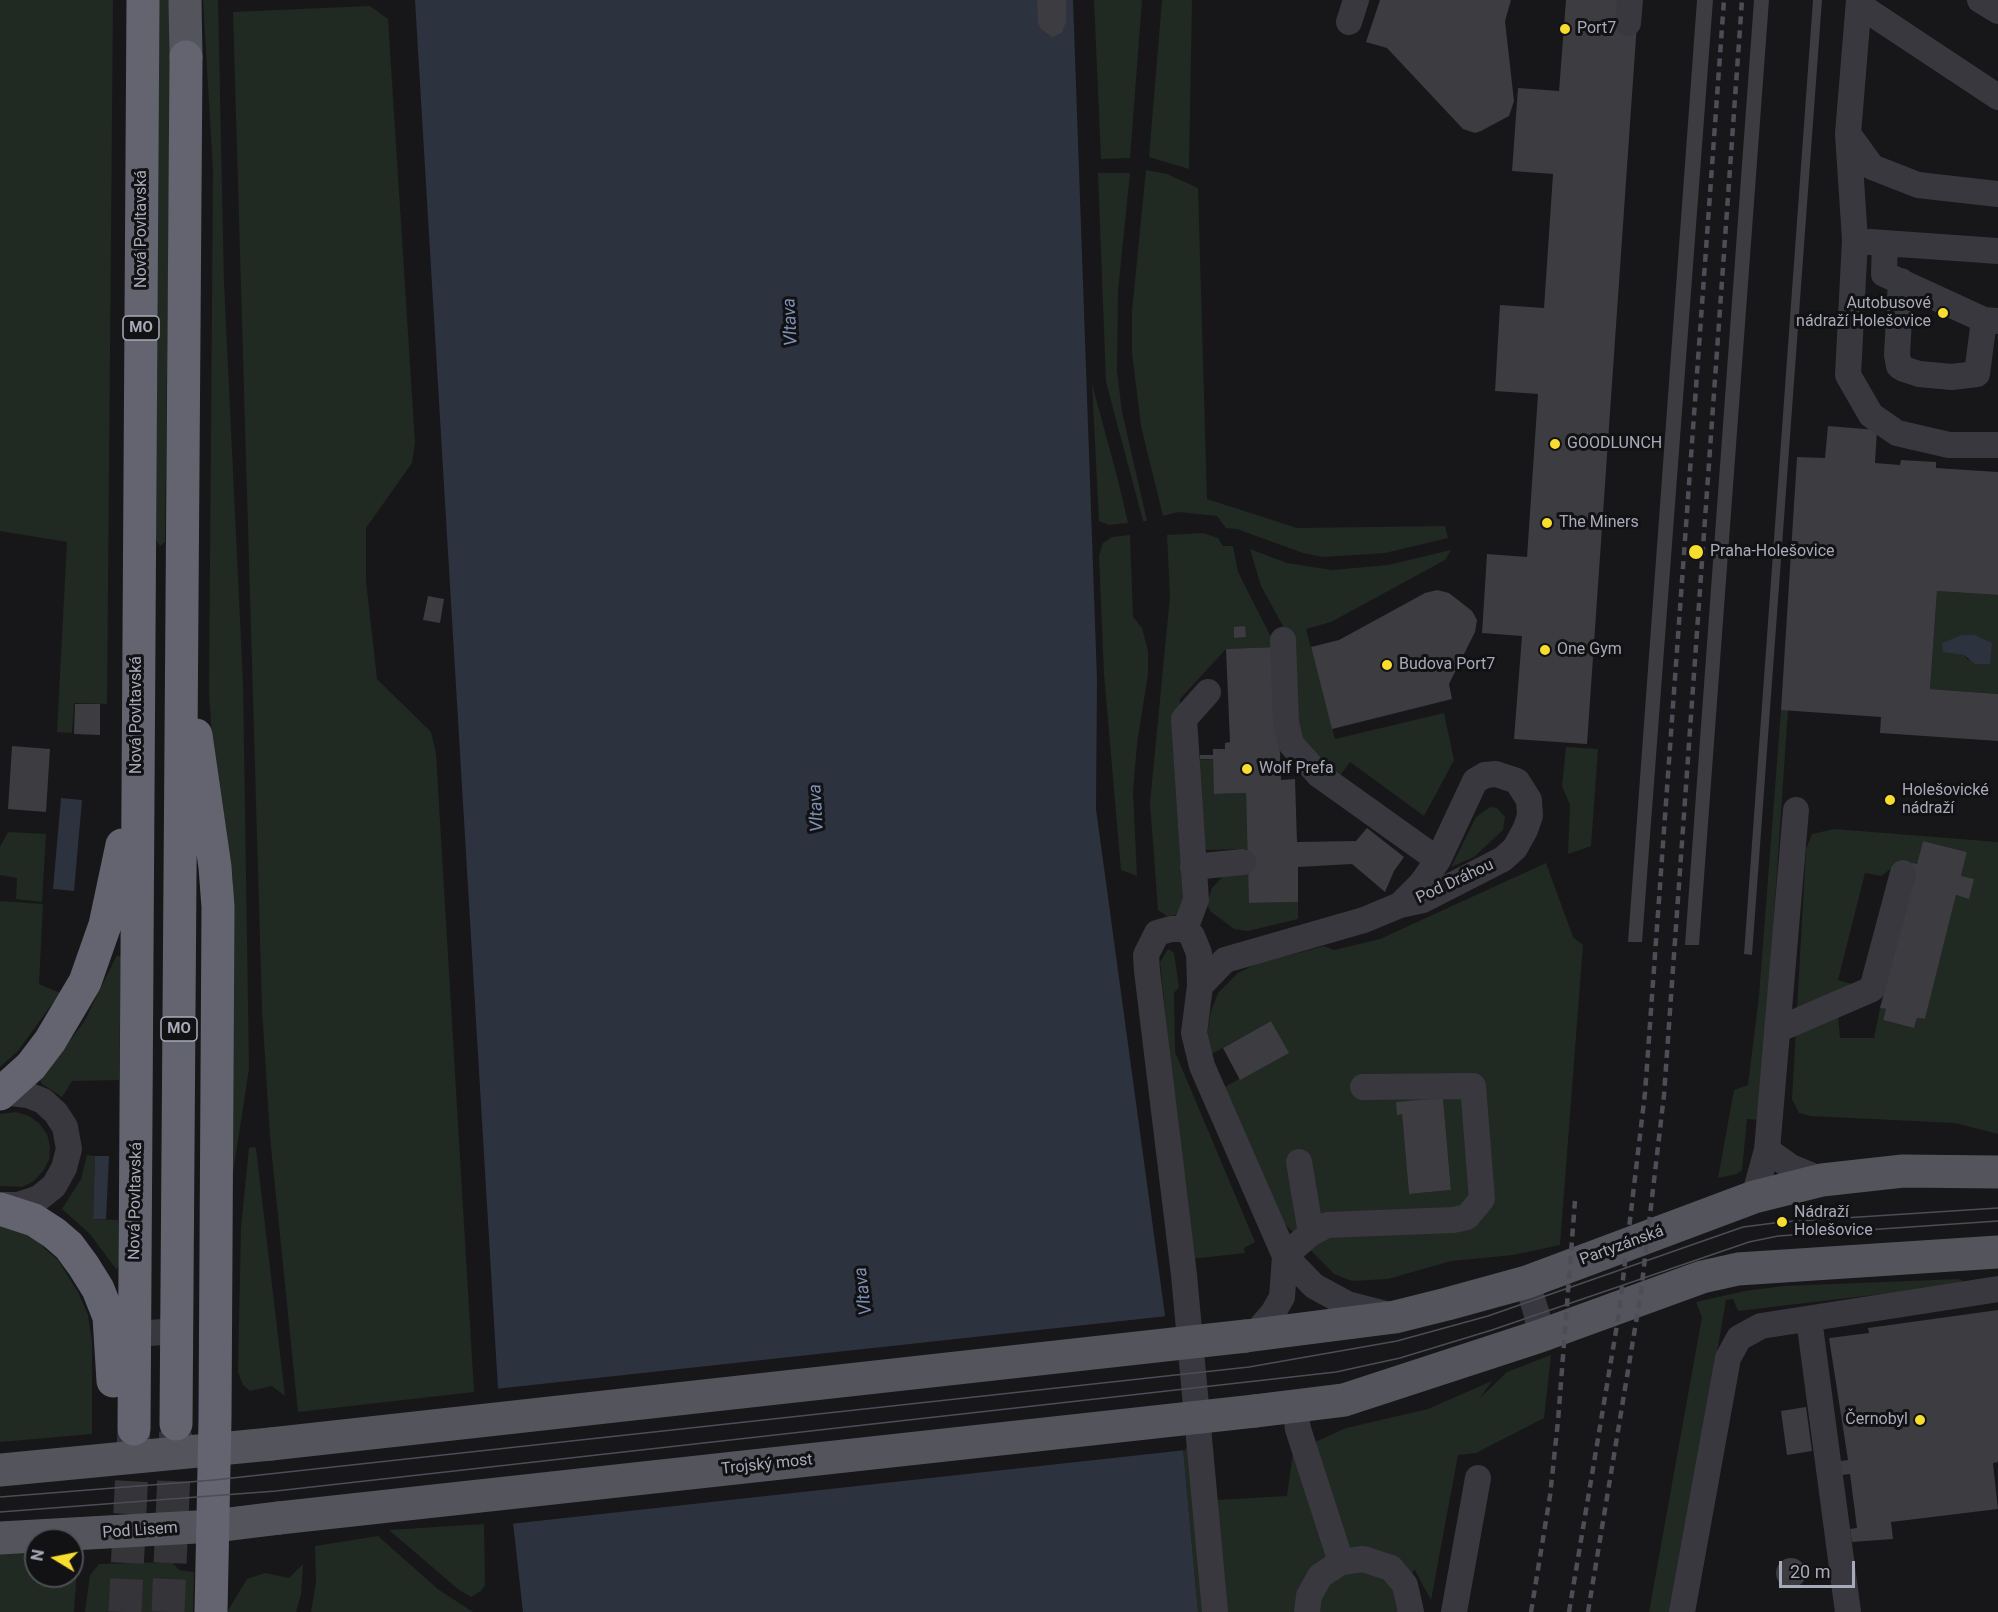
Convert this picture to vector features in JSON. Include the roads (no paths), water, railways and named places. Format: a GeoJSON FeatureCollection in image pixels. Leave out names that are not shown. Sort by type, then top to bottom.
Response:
{"type":"FeatureCollection","features":[{"type":"Feature","properties":{"kind":"highway","name":"Nová Povltavská"},"geometry":{"type":"LineString","coordinates":[[0,1207],[34,1220],[54,1233],[69,1246],[98,1289],[109,1317],[124,1430],[135,1334],[143,0]]}},
{"type":"Feature","properties":{"kind":"highway","name":"MO"},"geometry":{"type":"LineString","coordinates":[[176,1424],[186,57]]}},
{"type":"Feature","properties":{"kind":"highway"},"geometry":{"type":"LineString","coordinates":[[181,635],[212,839],[218,907],[214,1526],[211,1612]]}},
{"type":"Feature","properties":{"kind":"highway"},"geometry":{"type":"LineString","coordinates":[[1,1093],[31,1066],[51,1041],[69,1013],[96,954],[115,887],[137,752]]}},
{"type":"Feature","properties":{"kind":"main road","name":"MO"},"geometry":{"type":"LineString","coordinates":[[185,0],[186,57]]}},
{"type":"Feature","properties":{"kind":"main road","name":"Partyzánská"},"geometry":{"type":"LineString","coordinates":[[1250,1336],[1395,1317],[1527,1282],[1754,1197],[1822,1180],[1903,1171],[1998,1172]]}},
{"type":"Feature","properties":{"kind":"main road"},"geometry":{"type":"LineString","coordinates":[[1295,1407],[1344,1400],[1540,1336],[1702,1277],[1738,1269],[1998,1252]]}},
{"type":"Feature","properties":{"kind":"main road"},"geometry":{"type":"LineString","coordinates":[[0,1470],[271,1444],[1250,1336]]}},
{"type":"Feature","properties":{"kind":"main road","name":"Trojský most"},"geometry":{"type":"LineString","coordinates":[[279,1518],[1295,1407]]}},
{"type":"Feature","properties":{"kind":"main road","name":"Pod Lisem"},"geometry":{"type":"LineString","coordinates":[[0,1539],[214,1526],[279,1518]]}},
{"type":"Feature","properties":{"kind":"lane"},"geometry":{"type":"LineString","coordinates":[[1980,0],[1998,11]]}},
{"type":"Feature","properties":{"kind":"lane"},"geometry":{"type":"LineString","coordinates":[[1998,97],[1859,3],[1848,134],[1855,240],[1848,375],[1870,415],[1897,433],[1948,445],[1998,445]]}},
{"type":"Feature","properties":{"kind":"lane"},"geometry":{"type":"LineString","coordinates":[[1848,134],[1872,167],[1881,171],[1918,185],[1998,194]]}},
{"type":"Feature","properties":{"kind":"lane"},"geometry":{"type":"LineString","coordinates":[[1855,240],[1998,251]]}},
{"type":"Feature","properties":{"kind":"lane"},"geometry":{"type":"LineString","coordinates":[[1885,243],[1884,274],[1901,281],[1991,321],[1977,374],[1941,376],[1919,374],[1899,366],[1897,355],[1901,281]]}},
{"type":"Feature","properties":{"kind":"lane","name":"Pod Dráhou"},"geometry":{"type":"LineString","coordinates":[[1283,640],[1286,722],[1291,744],[1319,775],[1438,860]]}},
{"type":"Feature","properties":{"kind":"lane"},"geometry":{"type":"LineString","coordinates":[[1185,929],[1196,900],[1184,719],[1208,692]]}},
{"type":"Feature","properties":{"kind":"lane","name":"Pod Dráhou"},"geometry":{"type":"LineString","coordinates":[[1200,986],[1225,960],[1364,921],[1400,905],[1423,900],[1488,868],[1515,848],[1530,816],[1529,800],[1517,781],[1496,774],[1485,775],[1475,781],[1438,860],[1421,884],[1400,905]]}},
{"type":"Feature","properties":{"kind":"lane"},"geometry":{"type":"LineString","coordinates":[[1754,1197],[1767,1150],[1796,810]]}},
{"type":"Feature","properties":{"kind":"lane"},"geometry":{"type":"LineString","coordinates":[[1193,867],[1243,862]]}},
{"type":"Feature","properties":{"kind":"lane"},"geometry":{"type":"LineString","coordinates":[[1777,1030],[1872,989],[1903,873]]}},
{"type":"Feature","properties":{"kind":"lane"},"geometry":{"type":"LineString","coordinates":[[1215,1612],[1184,1275],[1147,971],[1146,955],[1157,933],[1171,929],[1185,929],[1192,936],[1199,953],[1200,986],[1194,1033],[1202,1065],[1285,1256],[1314,1286],[1339,1299],[1395,1317]]}},
{"type":"Feature","properties":{"kind":"lane"},"geometry":{"type":"LineString","coordinates":[[1250,1336],[1273,1313],[1282,1297],[1285,1256],[1311,1233],[1327,1225],[1467,1217],[1482,1199],[1473,1086],[1363,1087]]}},
{"type":"Feature","properties":{"kind":"lane"},"geometry":{"type":"LineString","coordinates":[[0,1207],[18,1205],[39,1198],[54,1186],[78,1148],[56,1113],[43,1101],[28,1095],[1,1093]]}},
{"type":"Feature","properties":{"kind":"lane"},"geometry":{"type":"LineString","coordinates":[[1767,1150],[1791,1167],[1822,1180]]}},
{"type":"Feature","properties":{"kind":"lane"},"geometry":{"type":"LineString","coordinates":[[1299,1162],[1311,1233]]}},
{"type":"Feature","properties":{"kind":"lane"},"geometry":{"type":"LineString","coordinates":[[1527,1282],[1537,1315],[1540,1336]]}},
{"type":"Feature","properties":{"kind":"lane"},"geometry":{"type":"LineString","coordinates":[[1682,1612],[1728,1358],[1739,1338],[1761,1326],[1998,1289]]}},
{"type":"Feature","properties":{"kind":"lane"},"geometry":{"type":"LineString","coordinates":[[1809,1319],[1848,1612]]}},
{"type":"Feature","properties":{"kind":"lane"},"geometry":{"type":"LineString","coordinates":[[135,1334],[177,1331]]}},
{"type":"Feature","properties":{"kind":"lane"},"geometry":{"type":"LineString","coordinates":[[1295,1407],[1298,1429],[1341,1562]]}},
{"type":"Feature","properties":{"kind":"lane"},"geometry":{"type":"LineString","coordinates":[[1454,1612],[1478,1478]]}},
{"type":"Feature","properties":{"kind":"lane"},"geometry":{"type":"LineString","coordinates":[[1307,1612],[1309,1596],[1320,1576],[1341,1562],[1363,1559],[1391,1568],[1405,1585],[1412,1612]]}},
{"type":"Feature","properties":{"kind":"water","name":"Vltava"},"geometry":{"type":"Polygon","coordinates":[[[415,0],[1073,0],[1097,680],[1096,809],[1183,1448],[1198,1612],[523,1612],[498,1389],[415,0]]]}},
{"type":"Feature","properties":{"kind":"water"},"geometry":{"type":"Polygon","coordinates":[[[1962,635],[1975,635],[1992,643],[1990,664],[1975,664],[1964,655],[1943,652],[1942,643],[1962,635]]]}},
{"type":"Feature","properties":{"kind":"water"},"geometry":{"type":"Polygon","coordinates":[[[61,798],[82,800],[74,891],[53,889],[61,798]]]}},
{"type":"Feature","properties":{"kind":"water"},"geometry":{"type":"Polygon","coordinates":[[[95,1156],[109,1156],[106,1219],[93,1219],[95,1156]]]}},
{"type":"Feature","properties":{"kind":"tunnel"},"geometry":{"type":"LineString","coordinates":[[168,1612],[176,1425]]}},
{"type":"Feature","properties":{"kind":"tunnel"},"geometry":{"type":"LineString","coordinates":[[125,1612],[134,1429]]}},
{"type":"Feature","properties":{"kind":"tram line"},"geometry":{"type":"LineString","coordinates":[[0,1497],[214,1480],[1249,1367],[1397,1341],[1488,1316],[1743,1227],[1782,1222],[1998,1208]]}},
{"type":"Feature","properties":{"kind":"tram line"},"geometry":{"type":"LineString","coordinates":[[0,1512],[276,1491],[1336,1372],[1400,1358],[1492,1330],[1749,1242],[1778,1236],[1998,1221]]}},
{"type":"Feature","properties":{"kind":"railway"},"geometry":{"type":"LineString","coordinates":[[1569,1612],[1619,1313],[1645,1093],[1724,0]]}},
{"type":"Feature","properties":{"kind":"railway"},"geometry":{"type":"LineString","coordinates":[[1588,1612],[1641,1292],[1664,1095],[1742,0]]}},
{"type":"Feature","properties":{"kind":"railway"},"geometry":{"type":"LineString","coordinates":[[1531,1612],[1550,1496],[1575,1201]]}},
{"type":"Feature","properties":{"kind":"place","name":"Port7"},"geometry":{"type":"Point","coordinates":[1565,29]}},
{"type":"Feature","properties":{"kind":"place","name":"Autobusové nádraží Holešovice"},"geometry":{"type":"Point","coordinates":[1943,313]}},
{"type":"Feature","properties":{"kind":"place","name":"GOODLUNCH"},"geometry":{"type":"Point","coordinates":[1555,444]}},
{"type":"Feature","properties":{"kind":"place","name":"The Miners"},"geometry":{"type":"Point","coordinates":[1547,523]}},
{"type":"Feature","properties":{"kind":"place","name":"Praha-Holešovice"},"geometry":{"type":"Point","coordinates":[1696,552]}},
{"type":"Feature","properties":{"kind":"place","name":"One Gym"},"geometry":{"type":"Point","coordinates":[1545,650]}},
{"type":"Feature","properties":{"kind":"place","name":"Budova Port7"},"geometry":{"type":"Point","coordinates":[1387,665]}},
{"type":"Feature","properties":{"kind":"place","name":"Wolf Prefa"},"geometry":{"type":"Point","coordinates":[1247,769]}},
{"type":"Feature","properties":{"kind":"place","name":"Holešovické nádraží"},"geometry":{"type":"Point","coordinates":[1890,800]}},
{"type":"Feature","properties":{"kind":"place","name":"Nádraží Holešovice"},"geometry":{"type":"Point","coordinates":[1782,1222]}},
{"type":"Feature","properties":{"kind":"place","name":"Černobyl"},"geometry":{"type":"Point","coordinates":[1920,1420]}}]}
